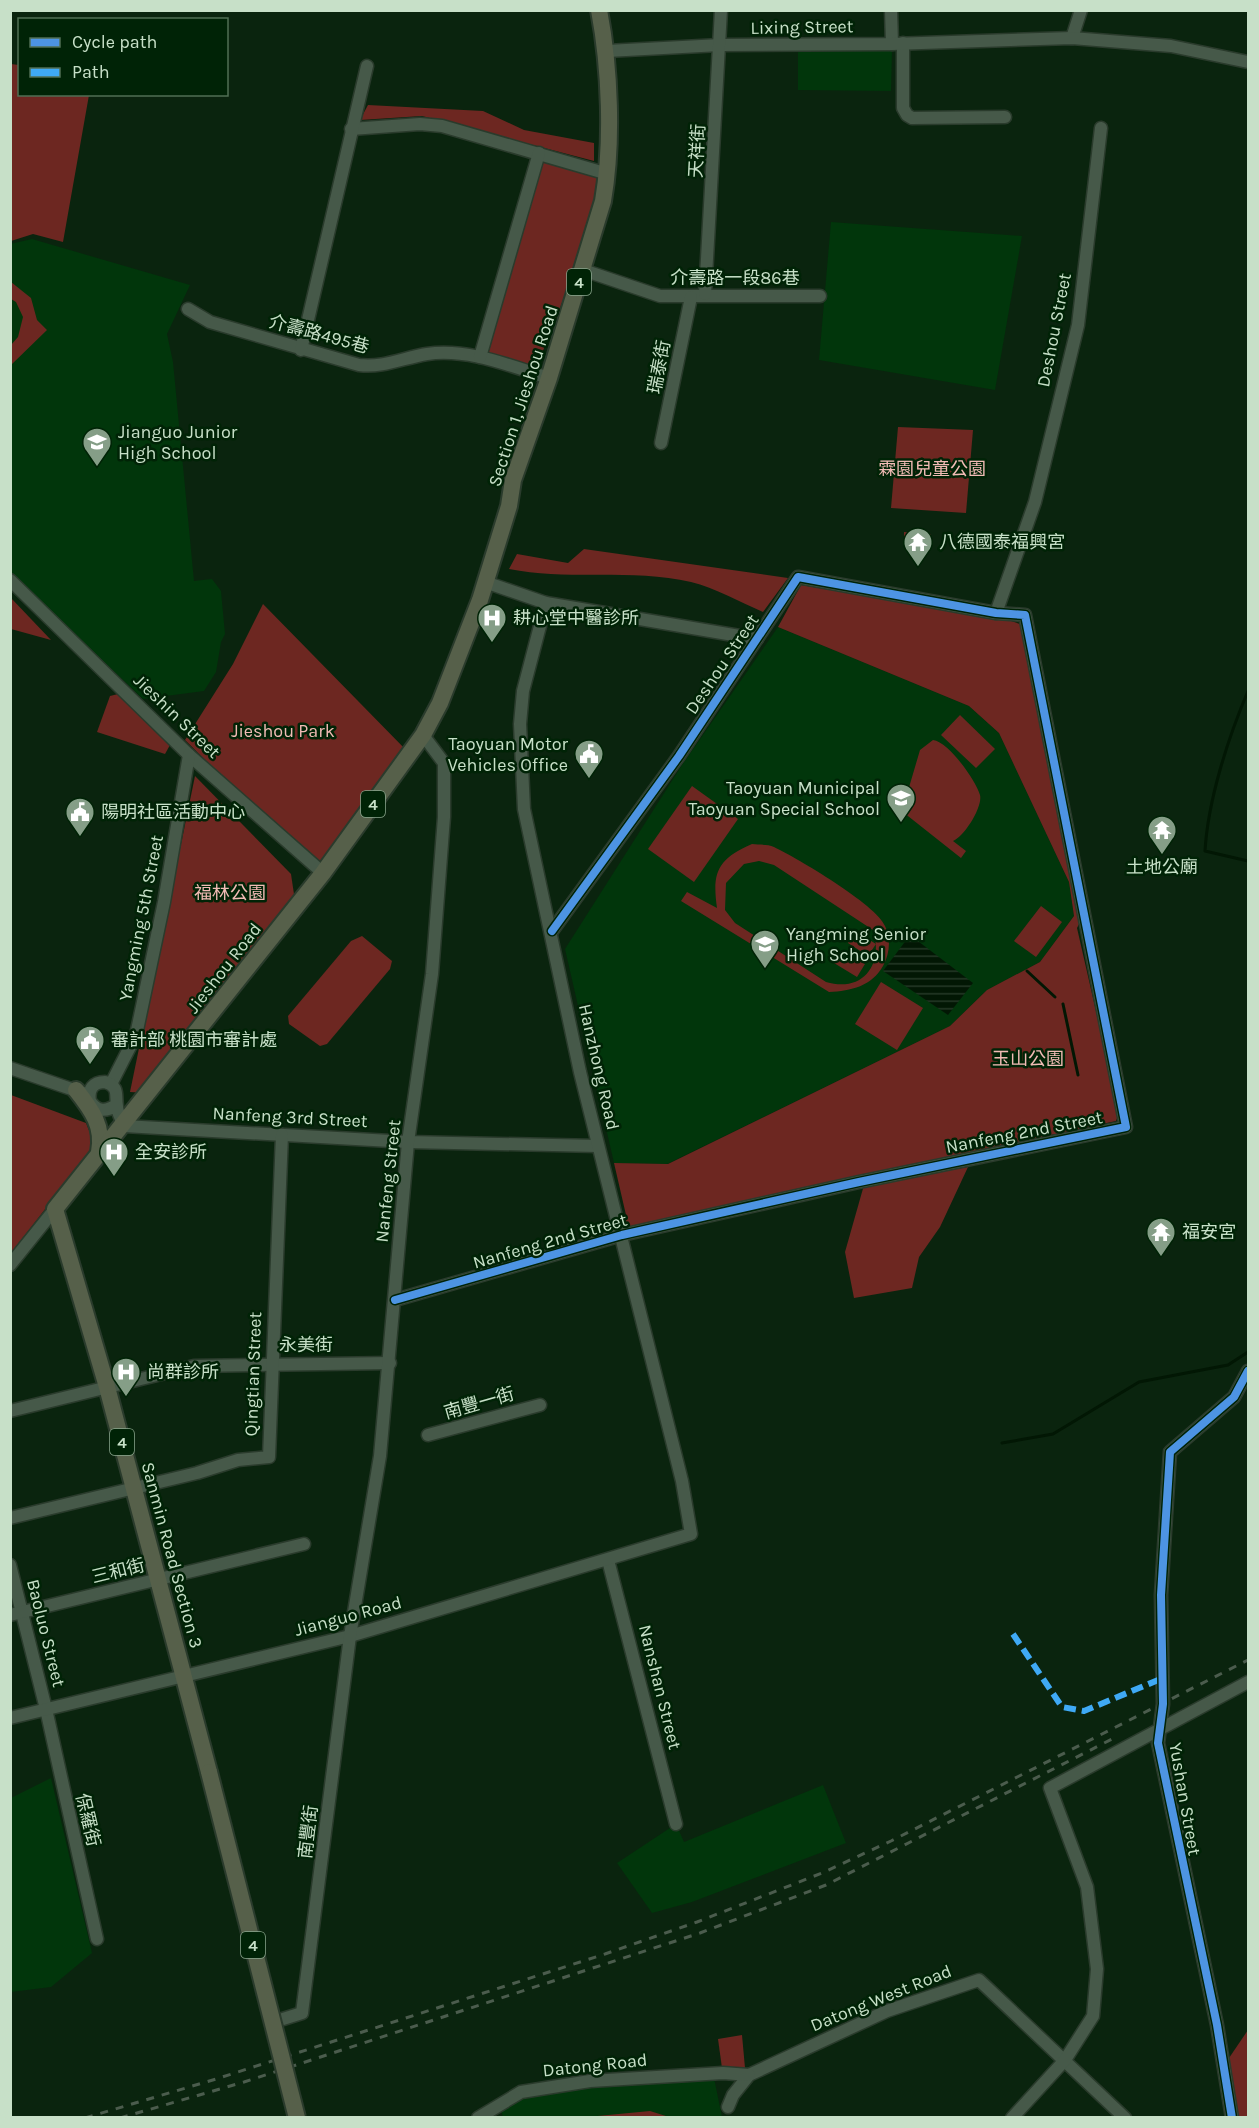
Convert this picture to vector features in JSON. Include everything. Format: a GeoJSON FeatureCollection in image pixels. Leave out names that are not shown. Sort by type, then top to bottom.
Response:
{"type":"FeatureCollection","features":[{"type":"Feature","properties":{"kind":"main road","name":"Section 1, Jieshou Road"},"geometry":{"type":"LineString","coordinates":[[497,545],[509,506],[513,480],[549,378],[603,201],[608,174],[607,51],[598,10]]}},
{"type":"Feature","properties":{"kind":"main road","name":"Jieshou Road"},"geometry":{"type":"LineString","coordinates":[[55,1209],[99,1152],[124,1126],[323,873],[423,735],[444,694],[497,545]]}},
{"type":"Feature","properties":{"kind":"main road"},"geometry":{"type":"LineString","coordinates":[[83,1092],[102,1136],[99,1152]]}},
{"type":"Feature","properties":{"kind":"main road","name":"Sanmin Road Section 3"},"geometry":{"type":"LineString","coordinates":[[55,1209],[134,1488],[297,2118]]}},
{"type":"Feature","properties":{"kind":"street","name":"天祥街"},"geometry":{"type":"LineString","coordinates":[[705,294],[721,10]]}},
{"type":"Feature","properties":{"kind":"street"},"geometry":{"type":"LineString","coordinates":[[891,10],[897,44],[903,108],[907,115],[912,118],[1005,117]]}},
{"type":"Feature","properties":{"kind":"street"},"geometry":{"type":"LineString","coordinates":[[1072,38],[1081,10]]}},
{"type":"Feature","properties":{"kind":"street","name":"Lixing Street"},"geometry":{"type":"LineString","coordinates":[[607,51],[720,45],[897,44],[1072,38],[1171,46],[1248,62]]}},
{"type":"Feature","properties":{"kind":"street"},"geometry":{"type":"LineString","coordinates":[[301,351],[367,66]]}},
{"type":"Feature","properties":{"kind":"street"},"geometry":{"type":"LineString","coordinates":[[351,129],[420,124],[442,126],[608,174]]}},
{"type":"Feature","properties":{"kind":"street","name":"Deshou Street"},"geometry":{"type":"LineString","coordinates":[[552,931],[640,812],[798,577],[996,614],[1035,502],[1078,324],[1101,128]]}},
{"type":"Feature","properties":{"kind":"street"},"geometry":{"type":"LineString","coordinates":[[480,357],[539,153]]}},
{"type":"Feature","properties":{"kind":"street","name":"介壽路一段86巷"},"geometry":{"type":"LineString","coordinates":[[583,270],[660,296],[691,297],[705,294],[820,296]]}},
{"type":"Feature","properties":{"kind":"street","name":"瑞泰街"},"geometry":{"type":"LineString","coordinates":[[662,443],[691,297]]}},
{"type":"Feature","properties":{"kind":"street","name":"介壽路495巷"},"geometry":{"type":"LineString","coordinates":[[188,309],[210,322],[301,351],[375,367],[427,354],[480,357],[549,378]]}},
{"type":"Feature","properties":{"kind":"street","name":"Jieshin Street"},"geometry":{"type":"LineString","coordinates":[[10,580],[189,755],[323,873]]}},
{"type":"Feature","properties":{"kind":"street","name":"Deshou Street"},"geometry":{"type":"LineString","coordinates":[[485,582],[546,603],[757,639]]}},
{"type":"Feature","properties":{"kind":"street","name":"Hanzhong Road"},"geometry":{"type":"LineString","coordinates":[[546,603],[523,692],[520,769],[524,809],[598,1146],[682,1481],[692,1534]]}},
{"type":"Feature","properties":{"kind":"street","name":"Nanfeng 2nd Street"},"geometry":{"type":"LineString","coordinates":[[395,1300],[622,1235],[848,1184],[1125,1128],[1025,615],[996,614]]}},
{"type":"Feature","properties":{"kind":"street","name":"Nanfeng Street"},"geometry":{"type":"LineString","coordinates":[[350,1636],[378,1469],[390,1363],[408,1142],[432,974],[444,817],[444,763],[423,735]]}},
{"type":"Feature","properties":{"kind":"street","name":"Yangming 5th Street"},"geometry":{"type":"LineString","coordinates":[[111,1084],[136,1035],[164,902],[189,755]]}},
{"type":"Feature","properties":{"kind":"street"},"geometry":{"type":"LineString","coordinates":[[10,1068],[83,1092],[98,1110],[116,1105]]}},
{"type":"Feature","properties":{"kind":"street"},"geometry":{"type":"LineString","coordinates":[[83,1092],[100,1082],[111,1084],[118,1093],[116,1105],[124,1126]]}},
{"type":"Feature","properties":{"kind":"street","name":"Nanfeng 3rd Street"},"geometry":{"type":"LineString","coordinates":[[124,1126],[408,1142],[598,1146]]}},
{"type":"Feature","properties":{"kind":"street","name":"Qingtian Street"},"geometry":{"type":"LineString","coordinates":[[10,1518],[238,1460],[269,1457],[282,1135]]}},
{"type":"Feature","properties":{"kind":"street","name":"Jieshou Road"},"geometry":{"type":"LineString","coordinates":[[10,1265],[55,1209]]}},
{"type":"Feature","properties":{"kind":"street","name":"永美街"},"geometry":{"type":"LineString","coordinates":[[10,1411],[194,1366],[390,1363]]}},
{"type":"Feature","properties":{"kind":"street","name":"Yushan Street"},"geometry":{"type":"LineString","coordinates":[[1232,2118],[1217,2025],[1158,1743],[1163,1704],[1161,1595],[1170,1452],[1234,1396],[1248,1371]]}},
{"type":"Feature","properties":{"kind":"street","name":"南豐一街"},"geometry":{"type":"LineString","coordinates":[[428,1436],[540,1405]]}},
{"type":"Feature","properties":{"kind":"street","name":"Jianguo Road"},"geometry":{"type":"LineString","coordinates":[[10,1718],[350,1636],[692,1534]]}},
{"type":"Feature","properties":{"kind":"street","name":"三和街"},"geometry":{"type":"LineString","coordinates":[[16,1614],[303,1544]]}},
{"type":"Feature","properties":{"kind":"street","name":"Nanshan Street"},"geometry":{"type":"LineString","coordinates":[[608,1560],[676,1824]]}},
{"type":"Feature","properties":{"kind":"street","name":"Baoluo Street"},"geometry":{"type":"LineString","coordinates":[[10,1565],[16,1614],[46,1709]]}},
{"type":"Feature","properties":{"kind":"street","name":"南豐街"},"geometry":{"type":"LineString","coordinates":[[283,2019],[302,2013],[350,1636]]}},
{"type":"Feature","properties":{"kind":"street"},"geometry":{"type":"LineString","coordinates":[[1012,2118],[1065,2060],[1093,2016],[1097,1969],[1087,1887],[1050,1788],[1160,1727],[1248,1682]]}},
{"type":"Feature","properties":{"kind":"street","name":"保羅街"},"geometry":{"type":"LineString","coordinates":[[46,1709],[97,1939]]}},
{"type":"Feature","properties":{"kind":"street","name":"Datong West Road"},"geometry":{"type":"LineString","coordinates":[[728,2107],[733,2095],[749,2075],[879,2015],[979,1980],[1125,2118]]}},
{"type":"Feature","properties":{"kind":"street"},"geometry":{"type":"LineString","coordinates":[[478,2118],[522,2092],[590,2081],[723,2073],[749,2075]]}},
{"type":"Feature","properties":{"kind":"shaded area"},"geometry":{"type":"Polygon","coordinates":[[[798,49],[892,49],[891,91],[798,90],[798,49]]]}},
{"type":"Feature","properties":{"kind":"shaded area"},"geometry":{"type":"Polygon","coordinates":[[[831,222],[1022,236],[995,390],[819,360],[831,222]]]}},
{"type":"Feature","properties":{"kind":"shaded area","name":"Jianguo Junior High School"},"geometry":{"type":"Polygon","coordinates":[[[32,239],[190,285],[167,334],[173,362],[194,581],[212,579],[221,591],[225,634],[221,642],[216,672],[204,691],[143,699],[11,573],[10,244],[32,239]]]}},
{"type":"Feature","properties":{"kind":"shaded area"},"geometry":{"type":"Polygon","coordinates":[[[778,627],[969,706],[999,733],[1069,882],[1074,916],[1040,962],[987,990],[950,1026],[667,1164],[614,1163],[565,949],[682,765],[778,627]]]}},
{"type":"Feature","properties":{"kind":"shaded area"},"geometry":{"type":"Polygon","coordinates":[[[910,935],[973,983],[948,1015],[883,971],[910,935]]]}},
{"type":"Feature","properties":{"kind":"shaded area"},"geometry":{"type":"Polygon","coordinates":[[[51,1778],[92,1953],[51,1987],[11,1992],[11,1798],[51,1778]]]}},
{"type":"Feature","properties":{"kind":"shaded area"},"geometry":{"type":"Polygon","coordinates":[[[823,1785],[846,1843],[692,1902],[652,1913],[617,1863],[676,1824],[684,1842],[823,1785]]]}},
{"type":"Feature","properties":{"kind":"shaded area"},"geometry":{"type":"Polygon","coordinates":[[[713,2073],[722,2117],[503,2118],[501,2108],[523,2096],[713,2073]]]}},
{"type":"Feature","properties":{"kind":"green space"},"geometry":{"type":"Polygon","coordinates":[[[11,64],[18,65],[18,96],[89,96],[63,242],[33,234],[11,241],[11,64]]]}},
{"type":"Feature","properties":{"kind":"green space"},"geometry":{"type":"Polygon","coordinates":[[[368,105],[483,111],[524,130],[594,143],[594,161],[422,116],[360,120],[368,105]]]}},
{"type":"Feature","properties":{"kind":"green space"},"geometry":{"type":"Polygon","coordinates":[[[542,161],[600,178],[573,275],[535,371],[487,358],[542,161]]]}},
{"type":"Feature","properties":{"kind":"green space"},"geometry":{"type":"Polygon","coordinates":[[[11,282],[31,298],[37,320],[47,330],[11,365],[11,345],[18,337],[23,317],[16,302],[11,299],[11,282]]]}},
{"type":"Feature","properties":{"kind":"green space","name":"霖園兒童公園"},"geometry":{"type":"Polygon","coordinates":[[[898,427],[973,430],[966,513],[891,508],[898,427]]]}},
{"type":"Feature","properties":{"kind":"green space"},"geometry":{"type":"Polygon","coordinates":[[[904,532],[931,534],[930,546],[904,544],[904,532]]]}},
{"type":"Feature","properties":{"kind":"green space"},"geometry":{"type":"Polygon","coordinates":[[[584,549],[788,578],[763,612],[709,588],[668,578],[554,574],[509,569],[517,554],[568,563],[584,549]]]}},
{"type":"Feature","properties":{"kind":"green space","name":"玉山公園"},"geometry":{"type":"Polygon","coordinates":[[[801,585],[1008,620],[1023,625],[1082,918],[1077,928],[1119,1112],[1116,1121],[796,1189],[626,1229],[626,1215],[614,1163],[668,1164],[950,1026],[987,990],[1040,962],[1074,916],[1069,882],[999,733],[969,706],[778,627],[801,585]]]}},
{"type":"Feature","properties":{"kind":"green space"},"geometry":{"type":"Polygon","coordinates":[[[11,598],[51,640],[11,629],[11,598]]]}},
{"type":"Feature","properties":{"kind":"green space","name":"Jieshou Park"},"geometry":{"type":"Polygon","coordinates":[[[263,604],[407,751],[319,873],[185,740],[233,664],[263,604]]]}},
{"type":"Feature","properties":{"kind":"green space"},"geometry":{"type":"Polygon","coordinates":[[[118,694],[170,745],[165,754],[97,732],[110,696],[118,694]]]}},
{"type":"Feature","properties":{"kind":"green space"},"geometry":{"type":"Polygon","coordinates":[[[960,715],[995,749],[976,768],[941,735],[960,715]]]}},
{"type":"Feature","properties":{"kind":"green space"},"geometry":{"type":"Polygon","coordinates":[[[933,740],[947,747],[954,755],[968,772],[980,795],[979,807],[972,821],[953,841],[966,851],[961,858],[889,801],[895,793],[905,801],[920,750],[933,740]]]}},
{"type":"Feature","properties":{"kind":"green space","name":"福林公園"},"geometry":{"type":"Polygon","coordinates":[[[195,776],[291,874],[295,901],[148,1093],[130,1092],[195,776]]]}},
{"type":"Feature","properties":{"kind":"green space"},"geometry":{"type":"Polygon","coordinates":[[[692,786],[738,819],[694,882],[648,849],[692,786]]]}},
{"type":"Feature","properties":{"kind":"green space"},"geometry":{"type":"Polygon","coordinates":[[[752,844],[774,847],[817,871],[868,906],[885,926],[888,936],[887,956],[878,973],[860,986],[829,992],[681,901],[687,892],[717,908],[715,885],[720,868],[731,855],[752,844]],[[759,861],[744,864],[726,883],[725,910],[735,923],[826,982],[850,983],[868,973],[876,954],[873,930],[774,865],[759,861]]]}},
{"type":"Feature","properties":{"kind":"green space"},"geometry":{"type":"Polygon","coordinates":[[[1041,906],[1062,922],[1036,957],[1014,941],[1041,906]]]}},
{"type":"Feature","properties":{"kind":"green space"},"geometry":{"type":"Polygon","coordinates":[[[855,931],[876,944],[868,956],[848,943],[855,931]]]}},
{"type":"Feature","properties":{"kind":"green space"},"geometry":{"type":"Polygon","coordinates":[[[362,936],[392,961],[390,969],[327,1044],[320,1046],[289,1024],[288,1016],[351,941],[362,936]]]}},
{"type":"Feature","properties":{"kind":"green space"},"geometry":{"type":"Polygon","coordinates":[[[842,951],[865,964],[857,977],[834,963],[842,951]]]}},
{"type":"Feature","properties":{"kind":"green space"},"geometry":{"type":"Polygon","coordinates":[[[881,982],[923,1008],[897,1050],[855,1024],[881,982]]]}},
{"type":"Feature","properties":{"kind":"green space"},"geometry":{"type":"Polygon","coordinates":[[[11,1095],[86,1123],[95,1145],[11,1253],[11,1095]]]}},
{"type":"Feature","properties":{"kind":"green space"},"geometry":{"type":"Polygon","coordinates":[[[968,1167],[940,1227],[919,1257],[912,1288],[854,1298],[845,1252],[864,1185],[968,1167]]]}},
{"type":"Feature","properties":{"kind":"green space"},"geometry":{"type":"Polygon","coordinates":[[[1248,2030],[1248,2117],[1238,2117],[1227,2061],[1248,2030]]]}},
{"type":"Feature","properties":{"kind":"green space"},"geometry":{"type":"Polygon","coordinates":[[[742,2035],[745,2068],[732,2071],[722,2068],[718,2039],[742,2035]]]}},
{"type":"Feature","properties":{"kind":"green space"},"geometry":{"type":"Polygon","coordinates":[[[650,2111],[669,2117],[587,2117],[650,2111]]]}},
{"type":"Feature","properties":{"kind":"waterway"},"geometry":{"type":"LineString","coordinates":[[1248,691],[1220,770],[1210,811],[1205,851],[1248,861]]}},
{"type":"Feature","properties":{"kind":"waterway"},"geometry":{"type":"LineString","coordinates":[[1027,971],[1055,997]]}},
{"type":"Feature","properties":{"kind":"waterway"},"geometry":{"type":"LineString","coordinates":[[1063,1004],[1078,1075]]}},
{"type":"Feature","properties":{"kind":"waterway"},"geometry":{"type":"LineString","coordinates":[[1002,1443],[1053,1434],[1139,1382],[1228,1365],[1248,1352]]}},
{"type":"Feature","properties":{"kind":"railway"},"geometry":{"type":"LineString","coordinates":[[85,2118],[216,2079],[605,1954],[697,1922],[822,1873],[891,1841],[1248,1660]]}},
{"type":"Feature","properties":{"kind":"railway"},"geometry":{"type":"LineString","coordinates":[[120,2118],[244,2082],[700,1933],[826,1885],[1116,1737]]}},
{"type":"Feature","properties":{"kind":"marked path"},"geometry":{"type":"LineString","coordinates":[[1013,1634],[1062,1707],[1084,1711],[1163,1678]]}},
{"type":"Feature","properties":{"kind":"cycle path"},"geometry":{"type":"LineString","coordinates":[[395,1300],[622,1235],[859,1182],[1126,1127],[1025,615],[996,613],[798,577],[679,756],[552,931]]}},
{"type":"Feature","properties":{"kind":"cycle path"},"geometry":{"type":"LineString","coordinates":[[1232,2118],[1217,2025],[1158,1743],[1163,1704],[1161,1595],[1170,1452],[1234,1397],[1248,1371]]}},
{"type":"Feature","properties":{"kind":"place","name":"Jianguo Junior High School"},"geometry":{"type":"Point","coordinates":[97,468]}},
{"type":"Feature","properties":{"kind":"place","name":"八德國泰福興宮"},"geometry":{"type":"Point","coordinates":[918,568]}},
{"type":"Feature","properties":{"kind":"place","name":"耕心堂中醫診所"},"geometry":{"type":"Point","coordinates":[492,644]}},
{"type":"Feature","properties":{"kind":"place","name":"Taoyuan Motor Vehicles Office"},"geometry":{"type":"Point","coordinates":[589,780]}},
{"type":"Feature","properties":{"kind":"place","name":"Taoyuan Municipal Taoyuan Special School"},"geometry":{"type":"Point","coordinates":[901,824]}},
{"type":"Feature","properties":{"kind":"place","name":"陽明社區活動中心"},"geometry":{"type":"Point","coordinates":[80,838]}},
{"type":"Feature","properties":{"kind":"place","name":"土地公廟"},"geometry":{"type":"Point","coordinates":[1162,856]}},
{"type":"Feature","properties":{"kind":"place","name":"Yangming Senior High School"},"geometry":{"type":"Point","coordinates":[765,970]}},
{"type":"Feature","properties":{"kind":"place","name":"審計部 桃園市審計處"},"geometry":{"type":"Point","coordinates":[90,1066]}},
{"type":"Feature","properties":{"kind":"place","name":"全安診所"},"geometry":{"type":"Point","coordinates":[114,1178]}},
{"type":"Feature","properties":{"kind":"place","name":"福安宮"},"geometry":{"type":"Point","coordinates":[1161,1258]}},
{"type":"Feature","properties":{"kind":"place","name":"尚群診所"},"geometry":{"type":"Point","coordinates":[126,1398]}}]}
